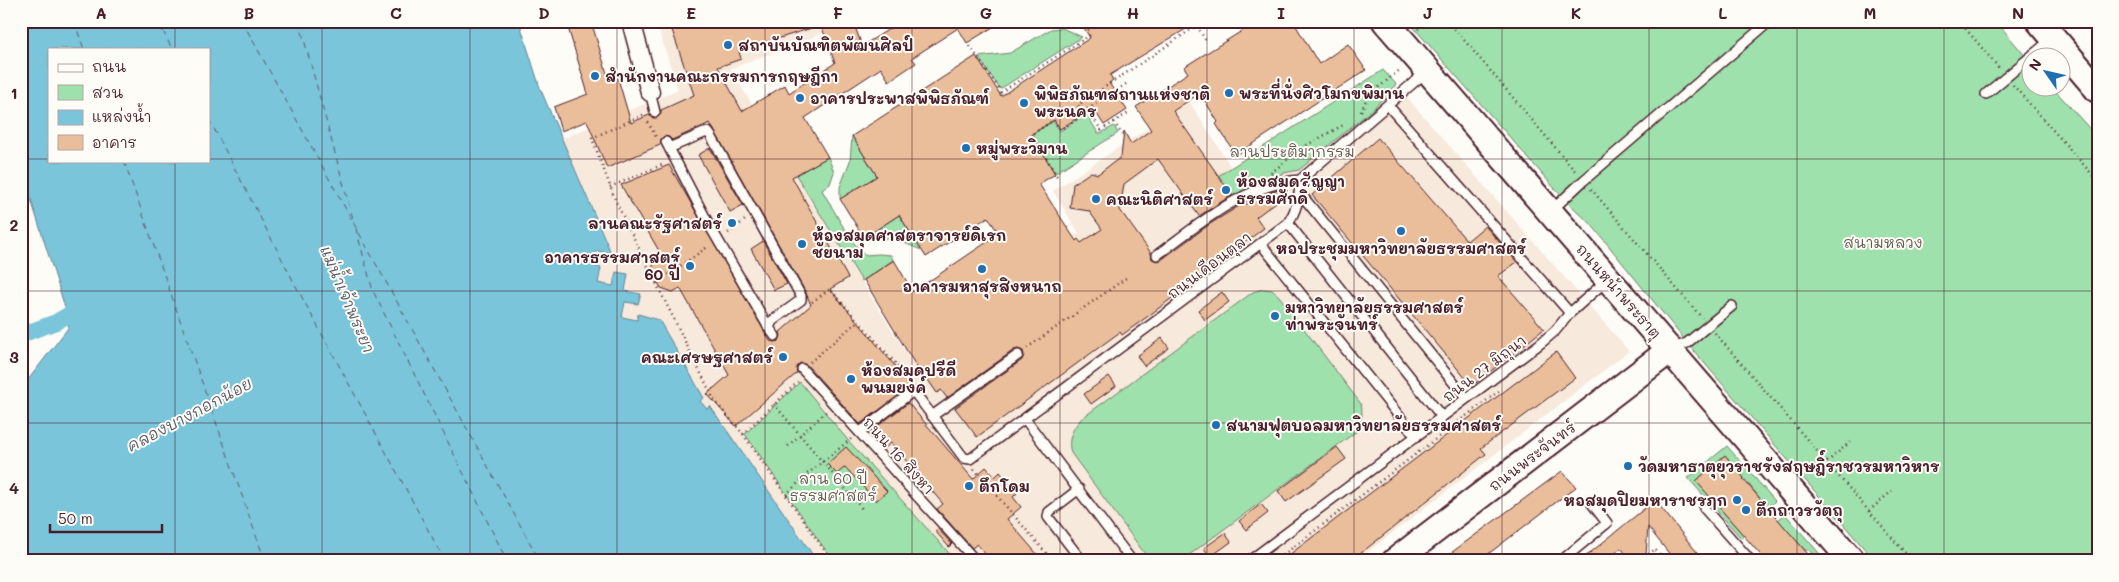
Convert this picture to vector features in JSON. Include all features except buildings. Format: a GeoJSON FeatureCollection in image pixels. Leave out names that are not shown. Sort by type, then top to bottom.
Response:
{"type":"FeatureCollection","features":[{"type":"Feature","properties":{"kind":"street"},"geometry":{"type":"LineString","coordinates":[[631,21],[650,92]]}},
{"type":"Feature","properties":{"kind":"street","name":"ถนนหน้าพระธาตุ"},"geometry":{"type":"LineString","coordinates":[[1387,23],[1852,561]]}},
{"type":"Feature","properties":{"kind":"street"},"geometry":{"type":"LineString","coordinates":[[2046,29],[2098,90]]}},
{"type":"Feature","properties":{"kind":"street","name":"ถนนพระจันทร์"},"geometry":{"type":"LineString","coordinates":[[1394,561],[1670,350]]}},
{"type":"Feature","properties":{"kind":"lane"},"geometry":{"type":"LineString","coordinates":[[1550,211],[1583,180],[1770,21]]}},
{"type":"Feature","properties":{"kind":"lane"},"geometry":{"type":"LineString","coordinates":[[1986,94],[2006,77],[2046,29]]}},
{"type":"Feature","properties":{"kind":"lane"},"geometry":{"type":"LineString","coordinates":[[1157,255],[1225,205],[1271,184],[1300,180],[1428,70]]}},
{"type":"Feature","properties":{"kind":"lane"},"geometry":{"type":"LineString","coordinates":[[650,92],[655,112]]}},
{"type":"Feature","properties":{"kind":"lane"},"geometry":{"type":"LineString","coordinates":[[1392,110],[1570,313]]}},
{"type":"Feature","properties":{"kind":"lane"},"geometry":{"type":"LineString","coordinates":[[769,328],[772,321],[801,300],[801,298],[755,214],[708,132],[667,145],[708,223],[769,328],[775,336]]}},
{"type":"Feature","properties":{"kind":"lane","name":"ถนนเดือนตุลา"},"geometry":{"type":"LineString","coordinates":[[971,458],[1288,223],[1293,216],[1300,193],[1300,180]]}},
{"type":"Feature","properties":{"kind":"lane"},"geometry":{"type":"LineString","coordinates":[[1300,193],[1466,398]]}},
{"type":"Feature","properties":{"kind":"lane"},"geometry":{"type":"LineString","coordinates":[[1288,223],[1442,417]]}},
{"type":"Feature","properties":{"kind":"lane"},"geometry":{"type":"LineString","coordinates":[[1261,244],[1416,437]]}},
{"type":"Feature","properties":{"kind":"lane","name":"ถนน 27 มิถุนา"},"geometry":{"type":"LineString","coordinates":[[1250,561],[1541,343],[1555,331],[1570,313],[1608,279]]}},
{"type":"Feature","properties":{"kind":"lane"},"geometry":{"type":"LineString","coordinates":[[1670,350],[1687,343],[1732,306]]}},
{"type":"Feature","properties":{"kind":"lane"},"geometry":{"type":"LineString","coordinates":[[932,416],[1018,355]]}},
{"type":"Feature","properties":{"kind":"lane","name":"ถนน 16 สิงหา"},"geometry":{"type":"LineString","coordinates":[[802,369],[976,561]]}},
{"type":"Feature","properties":{"kind":"lane"},"geometry":{"type":"LineString","coordinates":[[860,432],[912,392],[915,393],[932,416],[971,458]]}},
{"type":"Feature","properties":{"kind":"lane"},"geometry":{"type":"LineString","coordinates":[[1025,419],[1132,561]]}},
{"type":"Feature","properties":{"kind":"lane"},"geometry":{"type":"LineString","coordinates":[[1079,489],[1049,512],[1048,517],[1082,561]]}},
{"type":"Feature","properties":{"kind":"lane"},"geometry":{"type":"LineString","coordinates":[[1561,561],[1607,523],[1590,502]]}},
{"type":"Feature","properties":{"kind":"lane"},"geometry":{"type":"LineString","coordinates":[[1704,508],[1751,561]]}},
{"type":"Feature","properties":{"kind":"path"},"geometry":{"type":"LineString","coordinates":[[1086,27],[1093,21]]}},
{"type":"Feature","properties":{"kind":"path"},"geometry":{"type":"LineString","coordinates":[[1088,30],[1103,21]]}},
{"type":"Feature","properties":{"kind":"path"},"geometry":{"type":"LineString","coordinates":[[1057,176],[1032,134],[1054,120],[1060,130],[1084,115],[1078,105],[1204,21]]}},
{"type":"Feature","properties":{"kind":"path"},"geometry":{"type":"LineString","coordinates":[[1417,30],[1426,21]]}},
{"type":"Feature","properties":{"kind":"path"},"geometry":{"type":"LineString","coordinates":[[1448,21],[1708,326],[1912,561]]}},
{"type":"Feature","properties":{"kind":"path"},"geometry":{"type":"LineString","coordinates":[[1959,21],[2098,181]]}},
{"type":"Feature","properties":{"kind":"path"},"geometry":{"type":"LineString","coordinates":[[1197,26],[1206,41]]}},
{"type":"Feature","properties":{"kind":"path"},"geometry":{"type":"LineString","coordinates":[[970,46],[1001,92],[1092,34]]}},
{"type":"Feature","properties":{"kind":"path"},"geometry":{"type":"LineString","coordinates":[[1356,116],[1362,110],[1368,96],[1400,69]]}},
{"type":"Feature","properties":{"kind":"path"},"geometry":{"type":"LineString","coordinates":[[1126,84],[1088,109],[1101,130],[1130,112]]}},
{"type":"Feature","properties":{"kind":"path"},"geometry":{"type":"LineString","coordinates":[[1096,93],[1100,100]]}},
{"type":"Feature","properties":{"kind":"path"},"geometry":{"type":"LineString","coordinates":[[657,138],[644,114],[592,138],[610,187],[714,400],[742,434],[832,561]]}},
{"type":"Feature","properties":{"kind":"path"},"geometry":{"type":"LineString","coordinates":[[1264,178],[1303,147],[1349,121]]}},
{"type":"Feature","properties":{"kind":"path"},"geometry":{"type":"LineString","coordinates":[[1114,122],[1122,135]]}},
{"type":"Feature","properties":{"kind":"path"},"geometry":{"type":"LineString","coordinates":[[610,187],[669,161]]}},
{"type":"Feature","properties":{"kind":"path"},"geometry":{"type":"LineString","coordinates":[[722,237],[755,214]]}},
{"type":"Feature","properties":{"kind":"path"},"geometry":{"type":"LineString","coordinates":[[656,283],[715,242]]}},
{"type":"Feature","properties":{"kind":"path"},"geometry":{"type":"LineString","coordinates":[[1018,355],[1129,276]]}},
{"type":"Feature","properties":{"kind":"path"},"geometry":{"type":"LineString","coordinates":[[801,298],[809,304],[830,289],[913,383],[912,392]]}},
{"type":"Feature","properties":{"kind":"path"},"geometry":{"type":"LineString","coordinates":[[802,369],[858,321]]}},
{"type":"Feature","properties":{"kind":"path"},"geometry":{"type":"LineString","coordinates":[[742,434],[801,380]]}},
{"type":"Feature","properties":{"kind":"path"},"geometry":{"type":"LineString","coordinates":[[774,404],[864,511]]}},
{"type":"Feature","properties":{"kind":"path"},"geometry":{"type":"LineString","coordinates":[[788,446],[827,412]]}},
{"type":"Feature","properties":{"kind":"path"},"geometry":{"type":"LineString","coordinates":[[786,495],[806,475],[860,432]]}},
{"type":"Feature","properties":{"kind":"path"},"geometry":{"type":"LineString","coordinates":[[1827,462],[1850,442]]}},
{"type":"Feature","properties":{"kind":"path"},"geometry":{"type":"LineString","coordinates":[[971,458],[1053,561]]}},
{"type":"Feature","properties":{"kind":"path"},"geometry":{"type":"LineString","coordinates":[[1869,511],[1892,491]]}},
{"type":"Feature","properties":{"kind":"path"},"geometry":{"type":"LineString","coordinates":[[1641,561],[1655,549],[1664,561]]}},
{"type":"Feature","properties":{"kind":"shaded area","name":"มหาวิทยาลัยธรรมศาสตร์ ท่าพระจันทร์"},"geometry":{"type":"Polygon","coordinates":[[[656,21],[854,21],[730,69],[903,348],[1079,233],[1053,191],[1189,101],[1231,167],[1383,70],[1629,351],[1356,561],[817,561],[710,407],[707,409],[700,401],[704,397],[681,360],[638,314],[637,320],[621,317],[625,301],[641,294],[598,283],[601,268],[594,267],[596,251],[611,253],[561,139],[678,90],[656,21]]]}},
{"type":"Feature","properties":{"kind":"green space","name":"สนามหลวง"},"geometry":{"type":"Polygon","coordinates":[[[1408,21],[1996,21],[2022,52],[2022,98],[2062,98],[2098,138],[2098,561],[1875,561],[1687,343],[1591,224],[1563,198],[1408,21]]]}},
{"type":"Feature","properties":{"kind":"green space"},"geometry":{"type":"Polygon","coordinates":[[[1062,28],[1082,37],[1000,89],[978,57],[1010,53],[1051,29],[1062,28]]]}},
{"type":"Feature","properties":{"kind":"green space","name":"ลานประติมากรรม"},"geometry":{"type":"Polygon","coordinates":[[[1383,70],[1396,84],[1373,109],[1299,170],[1284,173],[1233,196],[1218,176],[1383,70]]]}},
{"type":"Feature","properties":{"kind":"green space"},"geometry":{"type":"Polygon","coordinates":[[[1079,106],[1083,108],[1098,133],[1114,126],[1118,133],[1055,173],[1031,135],[1053,121],[1060,131],[1084,115],[1079,106]]]}},
{"type":"Feature","properties":{"kind":"green space"},"geometry":{"type":"Polygon","coordinates":[[[852,136],[877,176],[840,199],[840,187],[850,161],[852,136]]]}},
{"type":"Feature","properties":{"kind":"green space"},"geometry":{"type":"Polygon","coordinates":[[[828,157],[834,172],[830,184],[822,190],[849,237],[864,255],[891,255],[893,260],[862,281],[796,175],[828,157]]]}},
{"type":"Feature","properties":{"kind":"green space"},"geometry":{"type":"Polygon","coordinates":[[[899,215],[921,250],[895,239],[864,238],[899,215]]]}},
{"type":"Feature","properties":{"kind":"green space","name":"สนามฟุตบอลมหาวิทยาลัยธรรมศาสตร์"},"geometry":{"type":"Polygon","coordinates":[[[1263,289],[1272,290],[1279,296],[1361,404],[1362,418],[1359,427],[1357,431],[1181,561],[1150,561],[1071,453],[1070,439],[1073,431],[1081,419],[1253,292],[1263,289]]]}},
{"type":"Feature","properties":{"kind":"green space","name":"ลาน 60 ปี ธรรมศาสตร์"},"geometry":{"type":"Polygon","coordinates":[[[800,382],[846,438],[956,561],[833,561],[745,434],[800,382]]]}},
{"type":"Feature","properties":{"kind":"green space"},"geometry":{"type":"Polygon","coordinates":[[[1727,446],[1775,501],[1768,508],[1725,455],[1697,480],[1744,535],[1741,538],[1688,478],[1727,446]]]}},
{"type":"Feature","properties":{"kind":"green space"},"geometry":{"type":"Polygon","coordinates":[[[1785,514],[1826,561],[1818,561],[1809,550],[1805,550],[1778,520],[1785,514]]]}},
{"type":"Feature","properties":{"kind":"water"},"geometry":{"type":"Polygon","coordinates":[[[21,21],[519,21],[540,88],[611,253],[596,251],[594,266],[601,268],[598,283],[613,286],[616,272],[628,274],[625,291],[641,294],[638,304],[625,302],[622,317],[637,320],[638,314],[659,320],[704,398],[700,401],[707,409],[710,406],[817,561],[21,561],[21,389],[68,328],[69,320],[21,168],[21,21]]]}},
{"type":"Feature","properties":{"kind":"waterway"},"geometry":{"type":"LineString","coordinates":[[21,335],[56,322],[87,304]]}},
{"type":"Feature","properties":{"kind":"ferry route"},"geometry":{"type":"LineString","coordinates":[[74,21],[84,48]]}},
{"type":"Feature","properties":{"kind":"ferry route"},"geometry":{"type":"LineString","coordinates":[[158,21],[172,48]]}},
{"type":"Feature","properties":{"kind":"ferry route"},"geometry":{"type":"LineString","coordinates":[[242,21],[540,561]]}},
{"type":"Feature","properties":{"kind":"ferry route"},"geometry":{"type":"LineString","coordinates":[[299,21],[354,223]]}},
{"type":"Feature","properties":{"kind":"ferry route"},"geometry":{"type":"LineString","coordinates":[[210,121],[298,290],[445,561]]}},
{"type":"Feature","properties":{"kind":"ferry route"},"geometry":{"type":"LineString","coordinates":[[124,162],[265,561]]}},
{"type":"Feature","properties":{"kind":"ferry route"},"geometry":{"type":"LineString","coordinates":[[356,229],[373,291],[507,561]]}},
{"type":"Feature","properties":{"kind":"place","name":"สถาบันบัณฑิตพัฒนศิลป์"},"geometry":{"type":"Point","coordinates":[728,45]}},
{"type":"Feature","properties":{"kind":"place","name":"สำนักงานคณะกรรมการกฤษฎีกา"},"geometry":{"type":"Point","coordinates":[595,76]}},
{"type":"Feature","properties":{"kind":"place","name":"พระที่นั่งศิวโมกขพิมาน"},"geometry":{"type":"Point","coordinates":[1229,93]}},
{"type":"Feature","properties":{"kind":"place","name":"อาคารประพาสพิพิธภัณฑ์"},"geometry":{"type":"Point","coordinates":[800,98]}},
{"type":"Feature","properties":{"kind":"place","name":"พิพิธภัณฑสถานแห่งชาติ พระนคร"},"geometry":{"type":"Point","coordinates":[1024,103]}},
{"type":"Feature","properties":{"kind":"place","name":"หมู่พระวิมาน"},"geometry":{"type":"Point","coordinates":[966,148]}},
{"type":"Feature","properties":{"kind":"place","name":"ห้องสมุดสัญญา ธรรมศักดิ์"},"geometry":{"type":"Point","coordinates":[1226,190]}},
{"type":"Feature","properties":{"kind":"place","name":"คณะนิติศาสตร์"},"geometry":{"type":"Point","coordinates":[1096,199]}},
{"type":"Feature","properties":{"kind":"place","name":"ลานคณะรัฐศาสตร์"},"geometry":{"type":"Point","coordinates":[732,223]}},
{"type":"Feature","properties":{"kind":"place","name":"หอประชุมมหาวิทยาลัยธรรมศาสตร์"},"geometry":{"type":"Point","coordinates":[1401,231]}},
{"type":"Feature","properties":{"kind":"place","name":"ห้องสมุดศาสตราจารย์ดิเรก ชัยนาม"},"geometry":{"type":"Point","coordinates":[802,244]}},
{"type":"Feature","properties":{"kind":"place","name":"อาคารธรรมศาสตร์ 60 ปี"},"geometry":{"type":"Point","coordinates":[690,266]}},
{"type":"Feature","properties":{"kind":"place","name":"อาคารมหาสุรสิงหนาถ"},"geometry":{"type":"Point","coordinates":[982,269]}},
{"type":"Feature","properties":{"kind":"place","name":"มหาวิทยาลัยธรรมศาสตร์ ท่าพระจันทร์"},"geometry":{"type":"Point","coordinates":[1275,316]}},
{"type":"Feature","properties":{"kind":"place","name":"คณะเศรษฐศาสตร์"},"geometry":{"type":"Point","coordinates":[783,357]}},
{"type":"Feature","properties":{"kind":"place","name":"ห้องสมุดปรีดี พนมยงค์"},"geometry":{"type":"Point","coordinates":[851,379]}},
{"type":"Feature","properties":{"kind":"place","name":"สนามฟุตบอลมหาวิทยาลัยธรรมศาสตร์"},"geometry":{"type":"Point","coordinates":[1216,425]}},
{"type":"Feature","properties":{"kind":"place","name":"วัดมหาธาตุยุวราชรังสฤษฎิ์ราชวรมหาวิหาร"},"geometry":{"type":"Point","coordinates":[1628,466]}},
{"type":"Feature","properties":{"kind":"place","name":"ตึกโดม"},"geometry":{"type":"Point","coordinates":[969,486]}},
{"type":"Feature","properties":{"kind":"place","name":"หอสมุดปิยมหาราชรฦก"},"geometry":{"type":"Point","coordinates":[1737,500]}},
{"type":"Feature","properties":{"kind":"place","name":"ตึกถาวรวัตถุ"},"geometry":{"type":"Point","coordinates":[1746,510]}},
{"type":"Feature","properties":{"kind":"water label","name":"แม่น้ำเจ้าพระยา"},"geometry":{"type":"Point","coordinates":[348,299]}},
{"type":"Feature","properties":{"kind":"water label","name":"คลองบางกอกน้อย"},"geometry":{"type":"Point","coordinates":[189,414]}}]}
